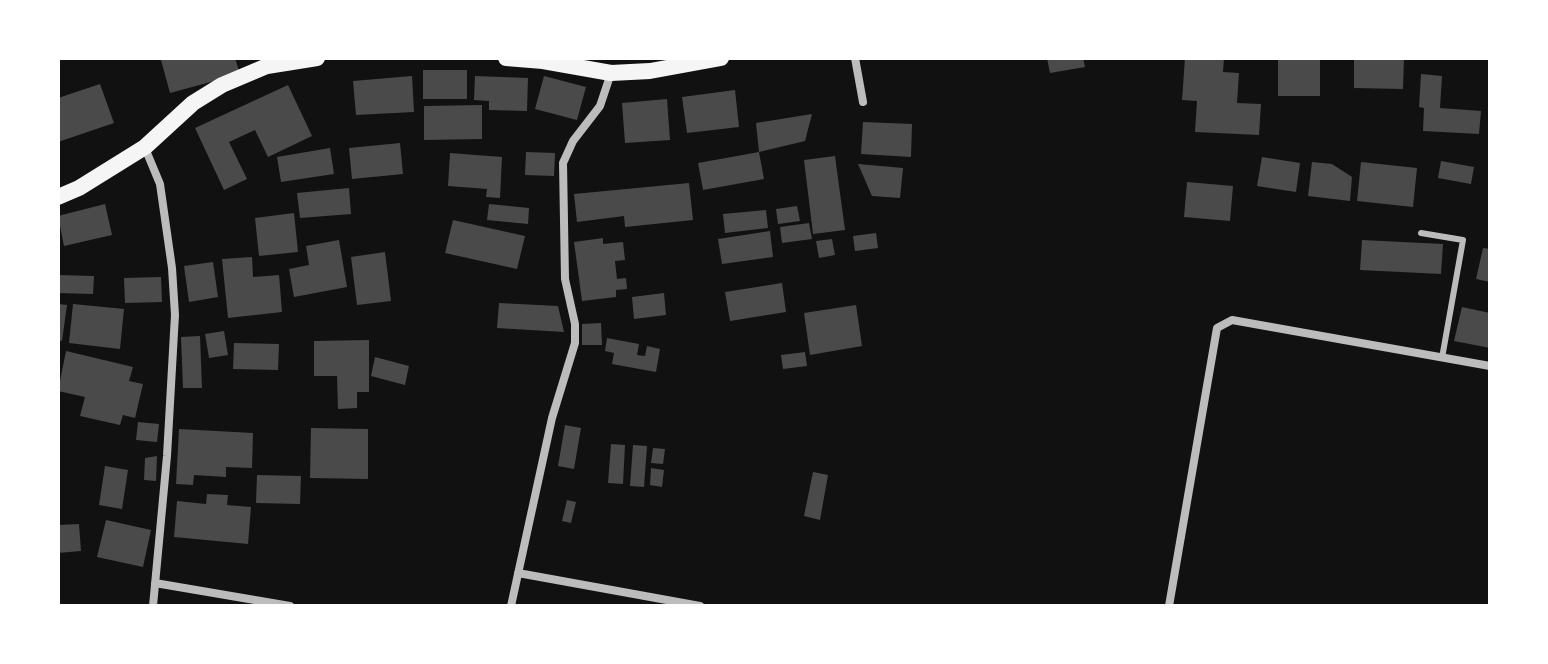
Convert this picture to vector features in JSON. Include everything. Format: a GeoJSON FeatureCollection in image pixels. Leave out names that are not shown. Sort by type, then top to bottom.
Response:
{"type":"FeatureCollection","features":[{"type":"Feature","properties":{"kind":"main road"},"geometry":{"type":"LineString","coordinates":[[58,197],[79,188],[145,147],[193,103],[222,85],[267,66],[317,58]]}},
{"type":"Feature","properties":{"kind":"main road"},"geometry":{"type":"LineString","coordinates":[[506,58],[611,73],[650,71],[721,58]]}},
{"type":"Feature","properties":{"kind":"street"},"geometry":{"type":"LineString","coordinates":[[570,66],[591,58]]}},
{"type":"Feature","properties":{"kind":"street"},"geometry":{"type":"LineString","coordinates":[[855,58],[863,102]]}},
{"type":"Feature","properties":{"kind":"street"},"geometry":{"type":"LineString","coordinates":[[511,606],[554,409],[575,343],[575,324],[565,279],[563,163],[573,141],[600,106],[611,73]]}},
{"type":"Feature","properties":{"kind":"street"},"geometry":{"type":"LineString","coordinates":[[145,147],[160,184],[175,315],[167,456],[153,606]]}},
{"type":"Feature","properties":{"kind":"street"},"geometry":{"type":"LineString","coordinates":[[1169,606],[1217,328],[1232,320],[1490,366]]}},
{"type":"Feature","properties":{"kind":"street"},"geometry":{"type":"LineString","coordinates":[[518,573],[700,606]]}},
{"type":"Feature","properties":{"kind":"street"},"geometry":{"type":"LineString","coordinates":[[155,583],[290,606]]}},
{"type":"Feature","properties":{"kind":"lane"},"geometry":{"type":"LineString","coordinates":[[1421,233],[1463,240],[1442,358]]}},
{"type":"Feature","properties":{"kind":"building"},"geometry":{"type":"Polygon","coordinates":[[[235,58],[240,74],[170,93],[161,60],[235,58]]]}},
{"type":"Feature","properties":{"kind":"building"},"geometry":{"type":"Polygon","coordinates":[[[1047,58],[1083,58],[1085,67],[1050,73],[1047,58]]]}},
{"type":"Feature","properties":{"kind":"building"},"geometry":{"type":"Polygon","coordinates":[[[1185,58],[1224,58],[1223,72],[1239,73],[1237,103],[1261,104],[1259,135],[1195,132],[1197,101],[1182,100],[1185,58]]]}},
{"type":"Feature","properties":{"kind":"building"},"geometry":{"type":"Polygon","coordinates":[[[1278,58],[1320,58],[1320,96],[1278,96],[1278,58]]]}},
{"type":"Feature","properties":{"kind":"building"},"geometry":{"type":"Polygon","coordinates":[[[1354,58],[1404,58],[1403,89],[1354,88],[1354,58]]]}},
{"type":"Feature","properties":{"kind":"building"},"geometry":{"type":"Polygon","coordinates":[[[423,70],[467,70],[467,99],[423,99],[423,70]]]}},
{"type":"Feature","properties":{"kind":"building"},"geometry":{"type":"Polygon","coordinates":[[[1421,74],[1442,76],[1440,108],[1481,111],[1479,134],[1423,131],[1424,108],[1419,107],[1421,74]]]}},
{"type":"Feature","properties":{"kind":"building"},"geometry":{"type":"Polygon","coordinates":[[[412,76],[414,112],[356,115],[353,81],[412,76]]]}},
{"type":"Feature","properties":{"kind":"building"},"geometry":{"type":"Polygon","coordinates":[[[475,76],[528,78],[527,111],[489,110],[489,101],[474,100],[475,76]]]}},
{"type":"Feature","properties":{"kind":"building"},"geometry":{"type":"Polygon","coordinates":[[[544,76],[586,87],[577,120],[535,109],[544,76]]]}},
{"type":"Feature","properties":{"kind":"building"},"geometry":{"type":"Polygon","coordinates":[[[100,84],[114,123],[58,142],[58,98],[100,84]]]}},
{"type":"Feature","properties":{"kind":"building"},"geometry":{"type":"Polygon","coordinates":[[[288,85],[312,136],[268,157],[255,130],[229,142],[247,179],[224,190],[195,128],[288,85]]]}},
{"type":"Feature","properties":{"kind":"building"},"geometry":{"type":"Polygon","coordinates":[[[735,90],[739,127],[687,133],[682,97],[735,90]]]}},
{"type":"Feature","properties":{"kind":"building"},"geometry":{"type":"Polygon","coordinates":[[[667,99],[670,140],[625,143],[622,103],[667,99]]]}},
{"type":"Feature","properties":{"kind":"building"},"geometry":{"type":"Polygon","coordinates":[[[482,105],[482,139],[424,140],[424,106],[482,105]]]}},
{"type":"Feature","properties":{"kind":"building"},"geometry":{"type":"Polygon","coordinates":[[[812,114],[805,141],[759,152],[756,123],[812,114]]]}},
{"type":"Feature","properties":{"kind":"building"},"geometry":{"type":"Polygon","coordinates":[[[863,122],[912,124],[911,157],[861,154],[863,122]]]}},
{"type":"Feature","properties":{"kind":"building"},"geometry":{"type":"Polygon","coordinates":[[[400,143],[403,174],[352,179],[349,148],[400,143]]]}},
{"type":"Feature","properties":{"kind":"building"},"geometry":{"type":"Polygon","coordinates":[[[330,148],[334,174],[281,182],[277,157],[330,148]]]}},
{"type":"Feature","properties":{"kind":"building"},"geometry":{"type":"Polygon","coordinates":[[[526,152],[555,153],[554,176],[525,175],[526,152]]]}},
{"type":"Feature","properties":{"kind":"building"},"geometry":{"type":"Polygon","coordinates":[[[759,152],[764,179],[703,190],[698,163],[759,152]]]}},
{"type":"Feature","properties":{"kind":"building"},"geometry":{"type":"Polygon","coordinates":[[[450,153],[502,157],[500,198],[486,197],[487,189],[448,186],[450,153]]]}},
{"type":"Feature","properties":{"kind":"building"},"geometry":{"type":"Polygon","coordinates":[[[835,156],[845,230],[813,234],[804,160],[835,156]]]}},
{"type":"Feature","properties":{"kind":"building"},"geometry":{"type":"Polygon","coordinates":[[[1262,157],[1300,163],[1296,192],[1257,186],[1262,157]]]}},
{"type":"Feature","properties":{"kind":"building"},"geometry":{"type":"Polygon","coordinates":[[[1441,161],[1474,167],[1471,184],[1438,178],[1441,161]]]}},
{"type":"Feature","properties":{"kind":"building"},"geometry":{"type":"Polygon","coordinates":[[[1312,162],[1332,164],[1352,177],[1350,201],[1308,196],[1312,162]]]}},
{"type":"Feature","properties":{"kind":"building"},"geometry":{"type":"Polygon","coordinates":[[[1361,162],[1417,168],[1413,207],[1357,201],[1361,162]]]}},
{"type":"Feature","properties":{"kind":"building"},"geometry":{"type":"Polygon","coordinates":[[[858,164],[903,168],[900,198],[872,196],[858,164]]]}},
{"type":"Feature","properties":{"kind":"building"},"geometry":{"type":"Polygon","coordinates":[[[1187,182],[1233,186],[1230,221],[1184,217],[1187,182]]]}},
{"type":"Feature","properties":{"kind":"building"},"geometry":{"type":"Polygon","coordinates":[[[689,183],[693,220],[625,227],[624,216],[577,222],[574,194],[689,183]]]}},
{"type":"Feature","properties":{"kind":"building"},"geometry":{"type":"Polygon","coordinates":[[[349,188],[351,214],[300,218],[297,193],[349,188]]]}},
{"type":"Feature","properties":{"kind":"building"},"geometry":{"type":"Polygon","coordinates":[[[105,204],[112,235],[64,246],[58,216],[105,204]]]}},
{"type":"Feature","properties":{"kind":"building"},"geometry":{"type":"Polygon","coordinates":[[[489,204],[529,208],[528,224],[487,220],[489,204]]]}},
{"type":"Feature","properties":{"kind":"building"},"geometry":{"type":"Polygon","coordinates":[[[797,206],[800,221],[778,224],[776,209],[797,206]]]}},
{"type":"Feature","properties":{"kind":"building"},"geometry":{"type":"Polygon","coordinates":[[[766,210],[768,228],[725,233],[723,214],[766,210]]]}},
{"type":"Feature","properties":{"kind":"building"},"geometry":{"type":"Polygon","coordinates":[[[294,213],[298,252],[259,256],[255,218],[294,213]]]}},
{"type":"Feature","properties":{"kind":"building"},"geometry":{"type":"Polygon","coordinates":[[[453,220],[525,236],[517,269],[445,253],[453,220]]]}},
{"type":"Feature","properties":{"kind":"building"},"geometry":{"type":"Polygon","coordinates":[[[809,223],[812,239],[782,243],[780,227],[809,223]]]}},
{"type":"Feature","properties":{"kind":"building"},"geometry":{"type":"Polygon","coordinates":[[[770,231],[773,257],[722,264],[718,239],[770,231]]]}},
{"type":"Feature","properties":{"kind":"building"},"geometry":{"type":"Polygon","coordinates":[[[876,233],[878,248],[855,251],[853,236],[876,233]]]}},
{"type":"Feature","properties":{"kind":"building"},"geometry":{"type":"Polygon","coordinates":[[[603,238],[603,244],[623,242],[625,260],[615,261],[617,279],[626,278],[627,289],[616,290],[616,297],[582,301],[574,242],[603,238]]]}},
{"type":"Feature","properties":{"kind":"building"},"geometry":{"type":"Polygon","coordinates":[[[832,239],[835,255],[819,258],[816,241],[832,239]]]}},
{"type":"Feature","properties":{"kind":"building"},"geometry":{"type":"Polygon","coordinates":[[[339,240],[347,287],[294,297],[289,269],[309,265],[306,246],[339,240]]]}},
{"type":"Feature","properties":{"kind":"building"},"geometry":{"type":"Polygon","coordinates":[[[1362,240],[1443,244],[1441,274],[1360,270],[1362,240]]]}},
{"type":"Feature","properties":{"kind":"building"},"geometry":{"type":"Polygon","coordinates":[[[1483,248],[1490,249],[1490,282],[1476,279],[1483,248]]]}},
{"type":"Feature","properties":{"kind":"building"},"geometry":{"type":"Polygon","coordinates":[[[385,252],[391,301],[357,305],[351,257],[385,252]]]}},
{"type":"Feature","properties":{"kind":"building"},"geometry":{"type":"Polygon","coordinates":[[[252,257],[253,277],[279,275],[282,312],[228,318],[222,259],[252,257]]]}},
{"type":"Feature","properties":{"kind":"building"},"geometry":{"type":"Polygon","coordinates":[[[213,262],[218,297],[189,302],[184,266],[213,262]]]}},
{"type":"Feature","properties":{"kind":"building"},"geometry":{"type":"Polygon","coordinates":[[[58,275],[94,276],[93,294],[58,293],[58,275]]]}},
{"type":"Feature","properties":{"kind":"building"},"geometry":{"type":"Polygon","coordinates":[[[161,277],[162,302],[125,303],[124,278],[161,277]]]}},
{"type":"Feature","properties":{"kind":"building"},"geometry":{"type":"Polygon","coordinates":[[[782,283],[786,312],[730,321],[725,292],[782,283]]]}},
{"type":"Feature","properties":{"kind":"building"},"geometry":{"type":"Polygon","coordinates":[[[664,293],[666,315],[634,319],[632,297],[664,293]]]}},
{"type":"Feature","properties":{"kind":"building"},"geometry":{"type":"Polygon","coordinates":[[[499,303],[558,306],[564,332],[497,328],[499,303]]]}},
{"type":"Feature","properties":{"kind":"building"},"geometry":{"type":"Polygon","coordinates":[[[58,304],[67,305],[62,341],[58,340],[58,304]]]}},
{"type":"Feature","properties":{"kind":"building"},"geometry":{"type":"Polygon","coordinates":[[[73,304],[124,309],[120,349],[69,343],[73,304]]]}},
{"type":"Feature","properties":{"kind":"building"},"geometry":{"type":"Polygon","coordinates":[[[856,305],[862,346],[810,355],[804,313],[856,305]]]}},
{"type":"Feature","properties":{"kind":"building"},"geometry":{"type":"Polygon","coordinates":[[[1462,307],[1490,313],[1490,348],[1454,341],[1462,307]]]}},
{"type":"Feature","properties":{"kind":"building"},"geometry":{"type":"Polygon","coordinates":[[[601,323],[602,345],[582,345],[582,324],[601,323]]]}},
{"type":"Feature","properties":{"kind":"building"},"geometry":{"type":"Polygon","coordinates":[[[224,331],[228,355],[209,358],[205,334],[224,331]]]}},
{"type":"Feature","properties":{"kind":"building"},"geometry":{"type":"Polygon","coordinates":[[[200,336],[202,388],[183,388],[181,337],[200,336]]]}},
{"type":"Feature","properties":{"kind":"building"},"geometry":{"type":"Polygon","coordinates":[[[607,338],[639,344],[637,355],[645,356],[647,346],[660,349],[656,372],[612,364],[614,353],[605,351],[607,338]]]}},
{"type":"Feature","properties":{"kind":"building"},"geometry":{"type":"Polygon","coordinates":[[[369,340],[369,392],[357,392],[357,408],[338,409],[337,376],[314,376],[314,341],[369,340]]]}},
{"type":"Feature","properties":{"kind":"building"},"geometry":{"type":"Polygon","coordinates":[[[234,343],[279,344],[278,370],[233,369],[234,343]]]}},
{"type":"Feature","properties":{"kind":"building"},"geometry":{"type":"Polygon","coordinates":[[[66,351],[133,367],[129,381],[143,384],[135,418],[123,415],[120,425],[80,416],[85,397],[58,391],[66,351]]]}},
{"type":"Feature","properties":{"kind":"building"},"geometry":{"type":"Polygon","coordinates":[[[805,352],[807,366],[783,369],[781,355],[805,352]]]}},
{"type":"Feature","properties":{"kind":"building"},"geometry":{"type":"Polygon","coordinates":[[[375,357],[409,366],[405,385],[371,376],[375,357]]]}},
{"type":"Feature","properties":{"kind":"building"},"geometry":{"type":"Polygon","coordinates":[[[138,422],[159,424],[157,442],[136,440],[138,422]]]}},
{"type":"Feature","properties":{"kind":"building"},"geometry":{"type":"Polygon","coordinates":[[[565,425],[581,428],[574,469],[558,466],[565,425]]]}},
{"type":"Feature","properties":{"kind":"building"},"geometry":{"type":"Polygon","coordinates":[[[311,428],[368,429],[368,479],[310,478],[311,428]]]}},
{"type":"Feature","properties":{"kind":"building"},"geometry":{"type":"Polygon","coordinates":[[[179,429],[253,433],[252,468],[226,467],[226,477],[194,475],[193,485],[176,484],[179,429]]]}},
{"type":"Feature","properties":{"kind":"building"},"geometry":{"type":"Polygon","coordinates":[[[611,444],[625,445],[623,484],[608,483],[611,444]]]}},
{"type":"Feature","properties":{"kind":"building"},"geometry":{"type":"Polygon","coordinates":[[[633,445],[647,446],[644,487],[630,486],[633,445]]]}},
{"type":"Feature","properties":{"kind":"building"},"geometry":{"type":"Polygon","coordinates":[[[653,448],[665,449],[663,464],[651,463],[653,448]]]}},
{"type":"Feature","properties":{"kind":"building"},"geometry":{"type":"Polygon","coordinates":[[[157,456],[156,481],[144,480],[145,458],[157,456]]]}},
{"type":"Feature","properties":{"kind":"building"},"geometry":{"type":"Polygon","coordinates":[[[105,466],[128,470],[122,509],[99,505],[105,466]]]}},
{"type":"Feature","properties":{"kind":"building"},"geometry":{"type":"Polygon","coordinates":[[[651,468],[664,470],[662,487],[650,485],[651,468]]]}},
{"type":"Feature","properties":{"kind":"building"},"geometry":{"type":"Polygon","coordinates":[[[813,472],[828,475],[820,520],[804,516],[813,472]]]}},
{"type":"Feature","properties":{"kind":"building"},"geometry":{"type":"Polygon","coordinates":[[[257,475],[301,476],[300,504],[256,503],[257,475]]]}},
{"type":"Feature","properties":{"kind":"building"},"geometry":{"type":"Polygon","coordinates":[[[207,494],[228,495],[227,505],[251,507],[248,544],[174,537],[177,501],[206,504],[207,494]]]}},
{"type":"Feature","properties":{"kind":"building"},"geometry":{"type":"Polygon","coordinates":[[[567,500],[576,502],[571,523],[562,521],[567,500]]]}},
{"type":"Feature","properties":{"kind":"building"},"geometry":{"type":"Polygon","coordinates":[[[106,520],[151,530],[143,567],[97,557],[106,520]]]}},
{"type":"Feature","properties":{"kind":"building"},"geometry":{"type":"Polygon","coordinates":[[[79,524],[81,551],[58,553],[58,525],[79,524]]]}}]}
